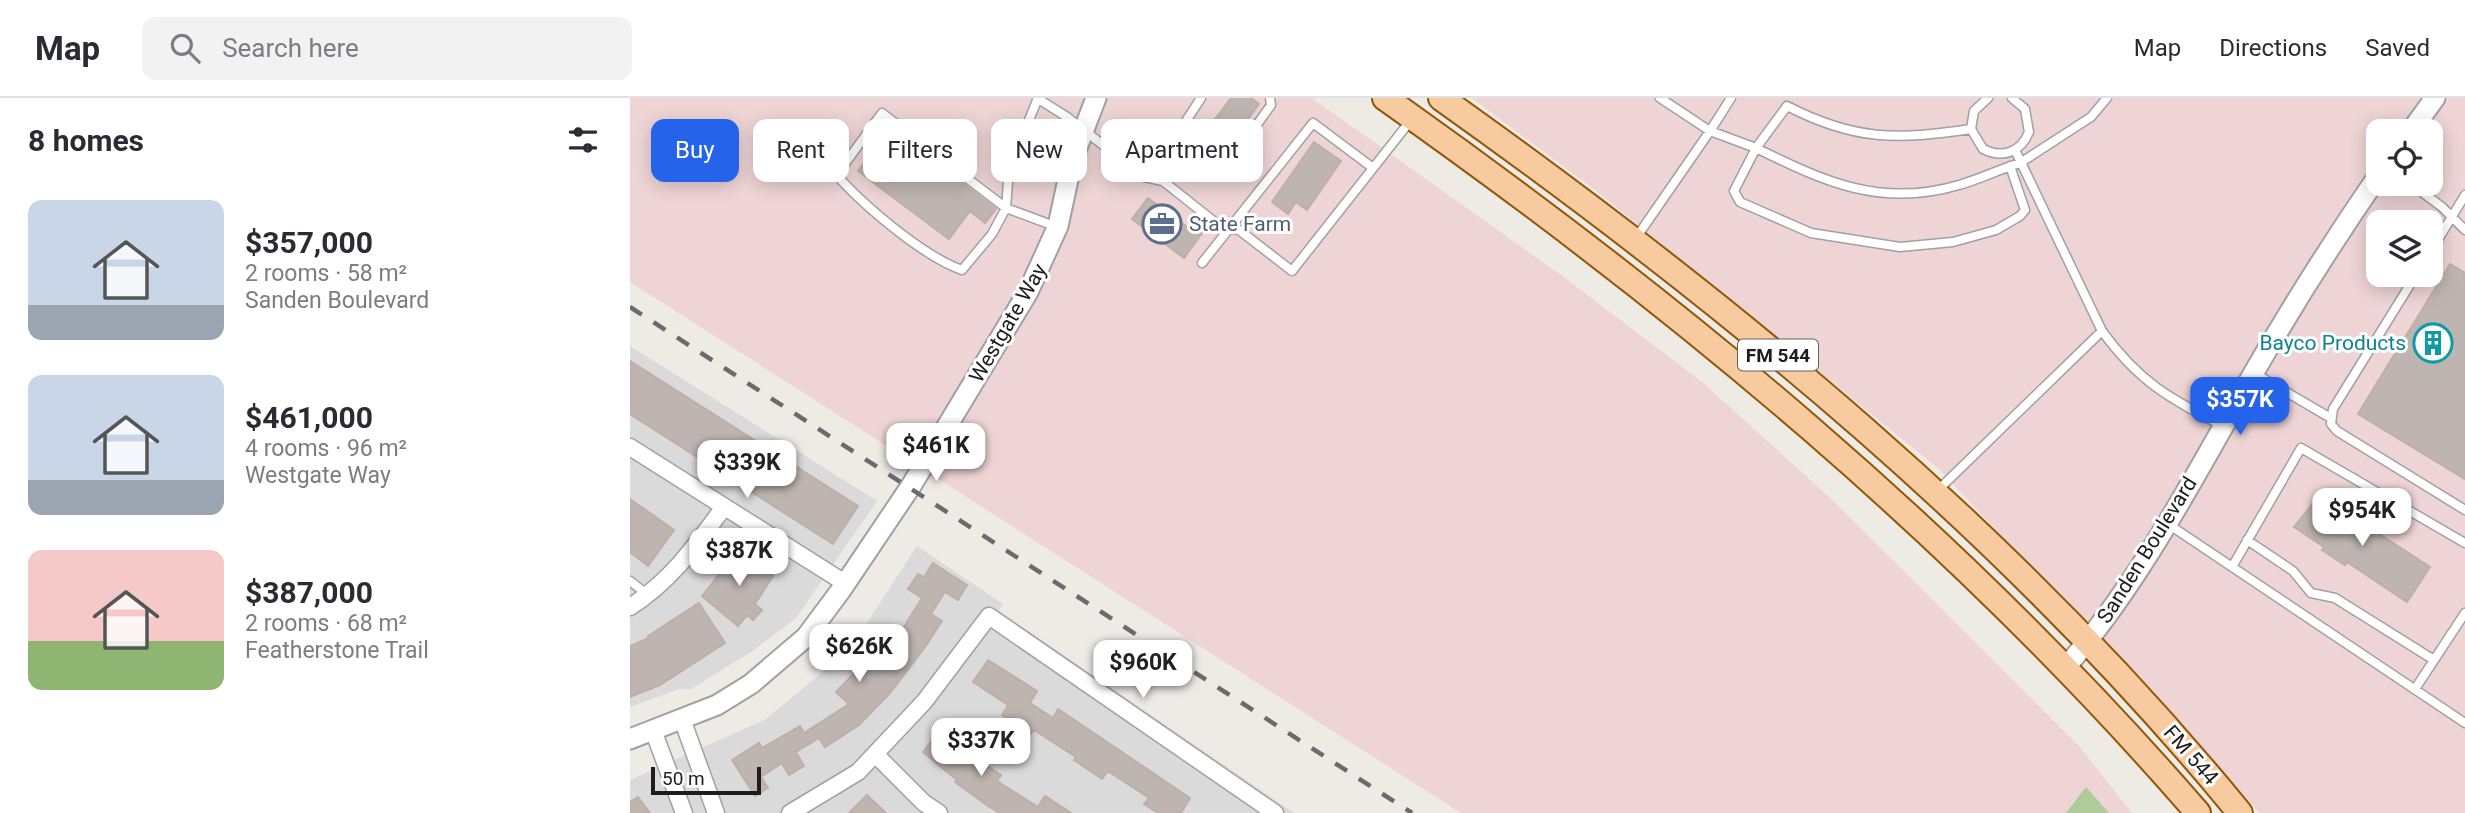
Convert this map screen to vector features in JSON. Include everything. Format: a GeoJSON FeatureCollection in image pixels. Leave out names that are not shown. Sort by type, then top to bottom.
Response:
{"type":"FeatureCollection","features":[{"type":"Feature","properties":{"kind":"main road","name":"FM 544"},"geometry":{"type":"LineString","coordinates":[[1385,98],[1616,269],[1745,370],[1864,472],[1987,590],[2138,745],[2198,813]]}},
{"type":"Feature","properties":{"kind":"main road","name":"FM 544"},"geometry":{"type":"LineString","coordinates":[[1441,98],[1634,240],[1766,345],[1934,494],[2087,643],[2163,722],[2240,813]]}},
{"type":"Feature","properties":{"kind":"main road"},"geometry":{"type":"LineString","coordinates":[[1616,269],[1634,240]]}},
{"type":"Feature","properties":{"kind":"street","name":"Westgate Way"},"geometry":{"type":"LineString","coordinates":[[1087,119],[1096,98]]}},
{"type":"Feature","properties":{"kind":"street"},"geometry":{"type":"LineString","coordinates":[[2420,119],[2435,98]]}},
{"type":"Feature","properties":{"kind":"street","name":"Westgate Way"},"geometry":{"type":"LineString","coordinates":[[630,739],[717,705],[783,659],[806,637],[911,486],[1028,292],[1057,227],[1068,182]]}},
{"type":"Feature","properties":{"kind":"street","name":"Sanden Boulevard"},"geometry":{"type":"LineString","coordinates":[[2064,669],[2087,643],[2166,523],[2300,294],[2366,194]]}},
{"type":"Feature","properties":{"kind":"street"},"geometry":{"type":"LineString","coordinates":[[630,447],[845,583]]}},
{"type":"Feature","properties":{"kind":"street"},"geometry":{"type":"LineString","coordinates":[[630,607],[649,595],[684,562],[724,507]]}},
{"type":"Feature","properties":{"kind":"street"},"geometry":{"type":"LineString","coordinates":[[790,813],[859,772],[924,702],[989,617],[1275,813]]}},
{"type":"Feature","properties":{"kind":"street"},"geometry":{"type":"LineString","coordinates":[[682,719],[716,813]]}},
{"type":"Feature","properties":{"kind":"street"},"geometry":{"type":"LineString","coordinates":[[653,730],[684,813]]}},
{"type":"Feature","properties":{"kind":"street"},"geometry":{"type":"LineString","coordinates":[[876,754],[924,803],[939,813]]}},
{"type":"Feature","properties":{"kind":"lane"},"geometry":{"type":"LineString","coordinates":[[1057,227],[1006,208],[882,113],[841,169],[841,180],[855,195],[942,263],[962,270],[992,234],[1006,208],[1009,169],[1037,98],[1067,119]]}},
{"type":"Feature","properties":{"kind":"lane"},"geometry":{"type":"LineString","coordinates":[[1200,98],[1175,138],[1186,155],[1213,171],[1228,165],[1271,106],[1269,98]]}},
{"type":"Feature","properties":{"kind":"lane"},"geometry":{"type":"LineString","coordinates":[[1660,98],[1710,131],[1756,148],[1841,186],[1867,192],[1915,194],[1960,185],[2020,163],[2091,117],[2107,98]]}},
{"type":"Feature","properties":{"kind":"lane"},"geometry":{"type":"LineString","coordinates":[[1634,240],[1731,98]]}},
{"type":"Feature","properties":{"kind":"lane"},"geometry":{"type":"LineString","coordinates":[[1988,98],[1974,111],[1971,129],[1978,144],[1991,153],[2015,150],[2029,132],[2028,116],[2019,100]]}},
{"type":"Feature","properties":{"kind":"lane"},"geometry":{"type":"LineString","coordinates":[[1971,129],[1917,137],[1873,136],[1823,124],[1787,106],[1756,148],[1734,191],[1740,202],[1811,233],[1900,247],[1953,242],[1996,230],[2023,215],[2025,210],[2010,166]]}},
{"type":"Feature","properties":{"kind":"lane"},"geometry":{"type":"LineString","coordinates":[[1087,133],[1144,177],[1163,181],[1221,227],[1239,230],[1292,271],[1413,118]]}},
{"type":"Feature","properties":{"kind":"lane"},"geometry":{"type":"LineString","coordinates":[[1202,263],[1313,123],[1373,168]]}},
{"type":"Feature","properties":{"kind":"lane"},"geometry":{"type":"LineString","coordinates":[[2015,150],[2102,331],[2118,352],[2158,391],[2223,426]]}},
{"type":"Feature","properties":{"kind":"lane"},"geometry":{"type":"LineString","coordinates":[[2427,196],[2465,230]]}},
{"type":"Feature","properties":{"kind":"lane"},"geometry":{"type":"LineString","coordinates":[[2443,228],[2465,197]]}},
{"type":"Feature","properties":{"kind":"lane"},"geometry":{"type":"LineString","coordinates":[[2329,417],[2409,287]]}},
{"type":"Feature","properties":{"kind":"lane"},"geometry":{"type":"LineString","coordinates":[[1934,494],[2102,331]]}},
{"type":"Feature","properties":{"kind":"lane"},"geometry":{"type":"LineString","coordinates":[[2254,373],[2329,417],[2337,431],[2465,510]]}},
{"type":"Feature","properties":{"kind":"lane"},"geometry":{"type":"LineString","coordinates":[[2232,567],[2301,448],[2465,542]]}},
{"type":"Feature","properties":{"kind":"lane"},"geometry":{"type":"LineString","coordinates":[[2166,523],[2465,723]]}},
{"type":"Feature","properties":{"kind":"lane"},"geometry":{"type":"LineString","coordinates":[[2248,540],[2293,571],[2311,593],[2335,598],[2434,660]]}},
{"type":"Feature","properties":{"kind":"lane"},"geometry":{"type":"LineString","coordinates":[[630,581],[649,595]]}},
{"type":"Feature","properties":{"kind":"lane"},"geometry":{"type":"LineString","coordinates":[[2415,689],[2465,613]]}},
{"type":"Feature","properties":{"kind":"shaded area"},"geometry":{"type":"Polygon","coordinates":[[[630,98],[1312,98],[1565,278],[1702,382],[1827,495],[2078,745],[2132,813],[1461,813],[630,282],[630,98]]]}},
{"type":"Feature","properties":{"kind":"shaded area"},"geometry":{"type":"Polygon","coordinates":[[[1472,98],[2465,98],[2465,813],[2260,813],[1939,469],[1595,190],[1472,98]]]}},
{"type":"Feature","properties":{"kind":"shaded area"},"geometry":{"type":"Polygon","coordinates":[[[630,346],[877,501],[796,618],[751,652],[691,689],[679,689],[630,707],[630,346]]]}},
{"type":"Feature","properties":{"kind":"shaded area"},"geometry":{"type":"Polygon","coordinates":[[[917,546],[1003,604],[999,611],[1294,813],[630,813],[630,780],[766,719],[829,667],[865,626],[917,546]]]}},
{"type":"Feature","properties":{"kind":"green space"},"geometry":{"type":"Polygon","coordinates":[[[2086,787],[2109,813],[2066,813],[2086,787]]]}},
{"type":"Feature","properties":{"kind":"building"},"geometry":{"type":"Polygon","coordinates":[[[1231,98],[1251,98],[1259,104],[1248,119],[1215,119],[1231,98]]]}},
{"type":"Feature","properties":{"kind":"building"},"geometry":{"type":"Polygon","coordinates":[[[1314,142],[1341,161],[1307,210],[1296,202],[1288,214],[1272,202],[1314,142]]]}},
{"type":"Feature","properties":{"kind":"building"},"geometry":{"type":"Polygon","coordinates":[[[873,182],[961,182],[996,209],[985,223],[970,211],[949,239],[873,182]]]}},
{"type":"Feature","properties":{"kind":"building"},"geometry":{"type":"Polygon","coordinates":[[[1148,198],[1190,229],[1199,218],[1208,225],[1184,258],[1132,219],[1148,198]]]}},
{"type":"Feature","properties":{"kind":"building","name":"Bayco Products"},"geometry":{"type":"Polygon","coordinates":[[[2450,264],[2465,273],[2465,479],[2358,414],[2436,287],[2443,287],[2443,275],[2450,264]]]}},
{"type":"Feature","properties":{"kind":"building"},"geometry":{"type":"Polygon","coordinates":[[[630,361],[858,506],[833,544],[630,414],[630,361]]]}},
{"type":"Feature","properties":{"kind":"building"},"geometry":{"type":"Polygon","coordinates":[[[2317,498],[2322,501],[2324,498],[2430,567],[2407,602],[2347,562],[2345,565],[2322,550],[2324,547],[2294,527],[2317,498]]]}},
{"type":"Feature","properties":{"kind":"building"},"geometry":{"type":"Polygon","coordinates":[[[630,499],[674,530],[648,566],[630,552],[630,499]]]}},
{"type":"Feature","properties":{"kind":"building"},"geometry":{"type":"Polygon","coordinates":[[[740,548],[773,576],[755,604],[762,610],[753,620],[747,615],[738,626],[702,596],[740,548]]]}},
{"type":"Feature","properties":{"kind":"building"},"geometry":{"type":"Polygon","coordinates":[[[933,563],[967,585],[958,600],[945,592],[931,614],[942,621],[923,650],[890,693],[859,725],[825,747],[819,738],[796,752],[804,766],[789,775],[782,763],[761,777],[768,788],[755,796],[732,760],[759,743],[762,748],[800,726],[804,733],[849,704],[836,692],[861,666],[865,670],[889,637],[895,641],[922,598],[908,589],[918,574],[924,577],[933,563]]]}},
{"type":"Feature","properties":{"kind":"building"},"geometry":{"type":"Polygon","coordinates":[[[699,603],[725,643],[660,685],[630,697],[630,646],[649,638],[648,636],[699,603]]]}},
{"type":"Feature","properties":{"kind":"building"},"geometry":{"type":"Polygon","coordinates":[[[988,660],[1037,691],[1030,703],[1053,718],[1058,709],[1190,798],[1181,813],[1158,813],[1144,804],[1149,798],[1108,771],[1102,779],[1074,760],[1076,757],[1034,730],[1031,734],[1002,715],[1008,705],[973,682],[988,660]]]}},
{"type":"Feature","properties":{"kind":"building"},"geometry":{"type":"Polygon","coordinates":[[[943,726],[968,746],[964,751],[1001,775],[997,781],[1038,807],[1045,796],[1071,813],[1000,813],[988,806],[955,782],[957,780],[923,752],[943,726]]]}},
{"type":"Feature","properties":{"kind":"building"},"geometry":{"type":"Polygon","coordinates":[[[867,795],[886,813],[849,813],[867,795]]]}},
{"type":"Feature","properties":{"kind":"building"},"geometry":{"type":"Polygon","coordinates":[[[638,797],[650,813],[630,813],[630,802],[638,797]]]}},
{"type":"Feature","properties":{"kind":"railway"},"geometry":{"type":"LineString","coordinates":[[630,307],[1412,813]]}},
{"type":"Feature","properties":{"kind":"place","name":"State Farm"},"geometry":{"type":"Point","coordinates":[1162,224]}},
{"type":"Feature","properties":{"kind":"place","name":"Bayco Products"},"geometry":{"type":"Point","coordinates":[2433,343]}}]}
